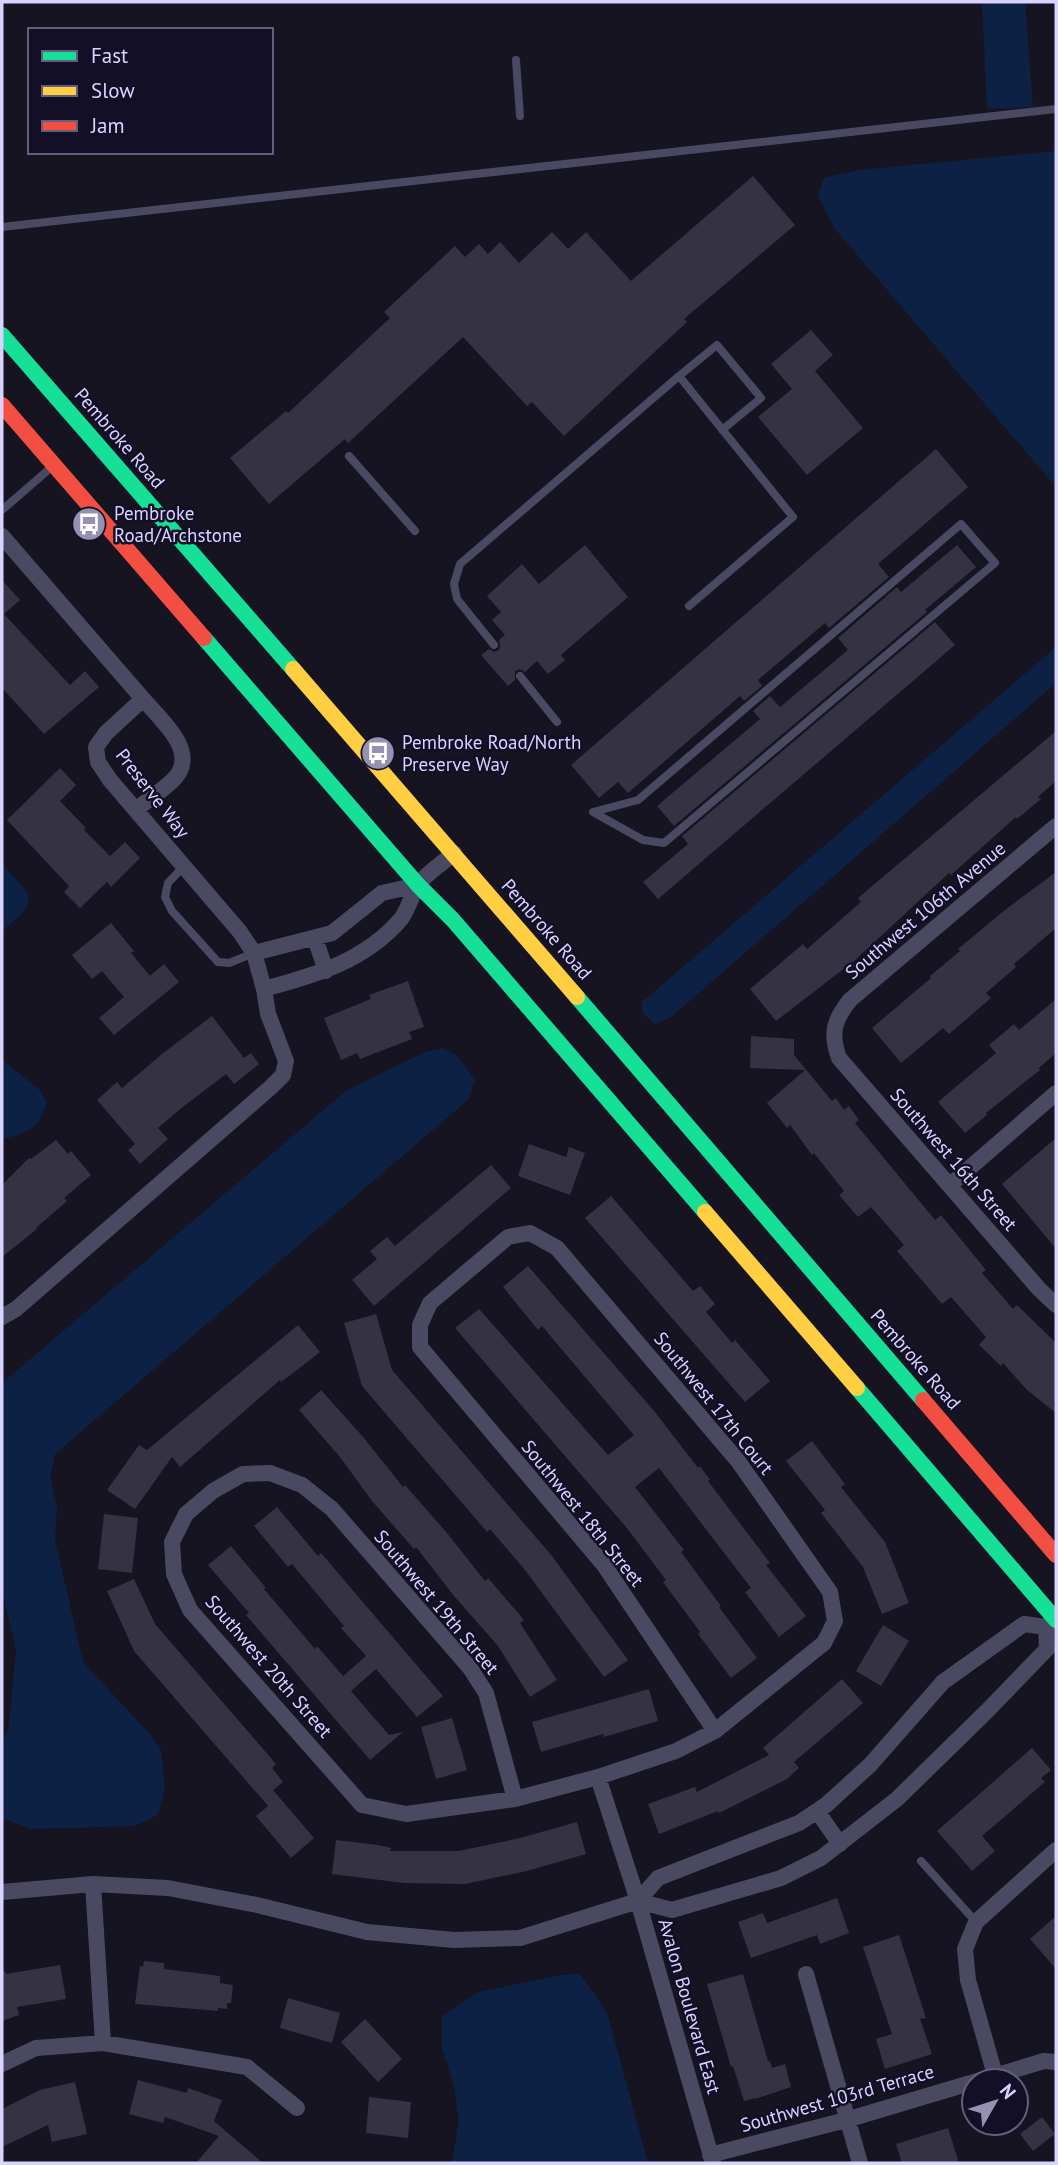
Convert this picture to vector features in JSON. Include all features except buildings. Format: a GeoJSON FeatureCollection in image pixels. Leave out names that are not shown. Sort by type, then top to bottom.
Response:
{"type":"FeatureCollection","features":[{"type":"Feature","properties":{"kind":"main road","name":"Pembroke Road"},"geometry":{"type":"LineString","coordinates":[[2,335],[454,853],[1056,1555]]}},
{"type":"Feature","properties":{"kind":"main road"},"geometry":{"type":"LineString","coordinates":[[2,405],[418,885],[453,920],[1054,1621]]}},
{"type":"Feature","properties":{"kind":"street"},"geometry":{"type":"LineString","coordinates":[[2,536],[179,742],[183,756],[176,777],[136,810]]}},
{"type":"Feature","properties":{"kind":"street","name":"Preserve Way"},"geometry":{"type":"LineString","coordinates":[[2,1317],[46,1283],[283,1075],[286,1061],[268,1014],[254,953],[240,932],[98,762],[96,747],[106,733],[143,699]]}},
{"type":"Feature","properties":{"kind":"street","name":"Southwest 106th Avenue"},"geometry":{"type":"LineString","coordinates":[[834,1034],[837,1017],[850,1000],[1056,826]]}},
{"type":"Feature","properties":{"kind":"street"},"geometry":{"type":"LineString","coordinates":[[264,989],[326,971],[365,951],[386,935],[410,905],[418,885],[454,853]]}},
{"type":"Feature","properties":{"kind":"street"},"geometry":{"type":"LineString","coordinates":[[254,953],[332,933],[382,893],[418,885]]}},
{"type":"Feature","properties":{"kind":"street"},"geometry":{"type":"LineString","coordinates":[[315,938],[326,971]]}},
{"type":"Feature","properties":{"kind":"street","name":"Southwest 16th Street"},"geometry":{"type":"LineString","coordinates":[[834,1034],[839,1058],[1039,1289],[1056,1305]]}},
{"type":"Feature","properties":{"kind":"street"},"geometry":{"type":"LineString","coordinates":[[950,1185],[1056,1093]]}},
{"type":"Feature","properties":{"kind":"street","name":"Southwest 18th Street"},"geometry":{"type":"LineString","coordinates":[[530,1233],[508,1237],[430,1303],[420,1325],[420,1347],[604,1565],[715,1731]]}},
{"type":"Feature","properties":{"kind":"street","name":"Southwest 17th Court"},"geometry":{"type":"LineString","coordinates":[[530,1233],[557,1248],[738,1461],[830,1592],[835,1621],[824,1643],[715,1731]]}},
{"type":"Feature","properties":{"kind":"street","name":"Southwest 20th Street"},"geometry":{"type":"LineString","coordinates":[[270,1473],[243,1474],[213,1491],[186,1514],[172,1542],[174,1574],[190,1610],[362,1805],[406,1814],[515,1799]]}},
{"type":"Feature","properties":{"kind":"street","name":"Southwest 19th Street"},"geometry":{"type":"LineString","coordinates":[[270,1473],[302,1485],[332,1509],[470,1668],[486,1693],[515,1799]]}},
{"type":"Feature","properties":{"kind":"street"},"geometry":{"type":"LineString","coordinates":[[2,1892],[93,1884],[168,1888],[257,1905],[367,1932],[454,1940],[520,1938],[638,1901],[658,1878],[799,1823],[870,1765],[943,1682],[1024,1623],[1054,1621],[1047,1649],[987,1712],[897,1798],[821,1858],[781,1878],[672,1910],[638,1901]]}},
{"type":"Feature","properties":{"kind":"street"},"geometry":{"type":"LineString","coordinates":[[515,1799],[598,1777],[676,1751],[715,1731]]}},
{"type":"Feature","properties":{"kind":"street","name":"Avalon Boulevard East"},"geometry":{"type":"LineString","coordinates":[[598,1777],[638,1901],[712,2159]]}},
{"type":"Feature","properties":{"kind":"street"},"geometry":{"type":"LineString","coordinates":[[817,1811],[840,1844]]}},
{"type":"Feature","properties":{"kind":"street"},"geometry":{"type":"LineString","coordinates":[[993,2067],[968,1980],[965,1949],[976,1922],[1056,1850]]}},
{"type":"Feature","properties":{"kind":"street"},"geometry":{"type":"LineString","coordinates":[[93,1884],[103,2043]]}},
{"type":"Feature","properties":{"kind":"street"},"geometry":{"type":"LineString","coordinates":[[806,1973],[860,2163]]}},
{"type":"Feature","properties":{"kind":"street"},"geometry":{"type":"LineString","coordinates":[[2,2064],[36,2048],[103,2043],[247,2067],[297,2108]]}},
{"type":"Feature","properties":{"kind":"street","name":"Southwest 103rd Terrace"},"geometry":{"type":"LineString","coordinates":[[1023,2067],[1044,2061],[1056,2062]]}},
{"type":"Feature","properties":{"kind":"street","name":"Southwest 103rd Terrace"},"geometry":{"type":"LineString","coordinates":[[712,2159],[960,2086]]}},
{"type":"Feature","properties":{"kind":"lane"},"geometry":{"type":"LineString","coordinates":[[516,60],[520,116]]}},
{"type":"Feature","properties":{"kind":"lane"},"geometry":{"type":"LineString","coordinates":[[2,227],[1056,109]]}},
{"type":"Feature","properties":{"kind":"lane"},"geometry":{"type":"LineString","coordinates":[[494,645],[457,599],[454,584],[460,564],[718,345],[761,398],[722,430]]}},
{"type":"Feature","properties":{"kind":"lane"},"geometry":{"type":"LineString","coordinates":[[680,376],[793,517],[689,606]]}},
{"type":"Feature","properties":{"kind":"lane"},"geometry":{"type":"LineString","coordinates":[[349,456],[415,531]]}},
{"type":"Feature","properties":{"kind":"lane"},"geometry":{"type":"LineString","coordinates":[[2,510],[54,465]]}},
{"type":"Feature","properties":{"kind":"lane"},"geometry":{"type":"LineString","coordinates":[[961,524],[995,562],[664,843],[643,840],[593,812],[638,800],[961,524]]}},
{"type":"Feature","properties":{"kind":"lane"},"geometry":{"type":"LineString","coordinates":[[520,676],[557,722]]}},
{"type":"Feature","properties":{"kind":"lane"},"geometry":{"type":"LineString","coordinates":[[184,866],[168,883],[165,897],[172,911],[218,962],[229,962],[254,953]]}},
{"type":"Feature","properties":{"kind":"lane"},"geometry":{"type":"LineString","coordinates":[[921,1861],[976,1922]]}},
{"type":"Feature","properties":{"kind":"water"},"geometry":{"type":"Polygon","coordinates":[[[982,2],[1025,2],[1033,107],[987,109],[982,2]]]}},
{"type":"Feature","properties":{"kind":"water"},"geometry":{"type":"Polygon","coordinates":[[[1056,151],[1056,487],[835,229],[818,195],[824,178],[859,170],[1056,151]]]}},
{"type":"Feature","properties":{"kind":"water"},"geometry":{"type":"Polygon","coordinates":[[[1056,647],[1056,683],[670,1018],[655,1024],[642,1013],[642,1002],[1056,647]]]}},
{"type":"Feature","properties":{"kind":"water"},"geometry":{"type":"Polygon","coordinates":[[[2,864],[21,884],[29,898],[23,912],[2,931],[2,864]]]}},
{"type":"Feature","properties":{"kind":"water"},"geometry":{"type":"Polygon","coordinates":[[[443,1048],[456,1055],[475,1080],[469,1099],[55,1454],[50,1476],[57,1507],[55,1540],[83,1662],[148,1732],[161,1750],[165,1788],[158,1815],[134,1826],[32,1829],[2,1818],[2,1741],[9,1726],[16,1650],[2,1590],[2,1383],[347,1090],[425,1052],[443,1048]]]}},
{"type":"Feature","properties":{"kind":"water"},"geometry":{"type":"Polygon","coordinates":[[[2,1060],[40,1090],[47,1103],[40,1119],[31,1129],[2,1139],[2,1060]]]}},
{"type":"Feature","properties":{"kind":"water"},"geometry":{"type":"Polygon","coordinates":[[[580,1974],[607,2012],[648,2163],[452,2163],[459,2121],[454,2087],[442,2048],[442,2016],[478,1992],[561,1975],[580,1974]]]}},
{"type":"Feature","properties":{"kind":"traffic: fast"},"geometry":{"type":"LineString","coordinates":[[2,335],[293,669]]}},
{"type":"Feature","properties":{"kind":"traffic: fast"},"geometry":{"type":"LineString","coordinates":[[204,638],[418,885],[453,920],[705,1212]]}},
{"type":"Feature","properties":{"kind":"traffic: fast"},"geometry":{"type":"LineString","coordinates":[[577,997],[923,1400]]}},
{"type":"Feature","properties":{"kind":"traffic: fast"},"geometry":{"type":"LineString","coordinates":[[857,1388],[1056,1620]]}},
{"type":"Feature","properties":{"kind":"traffic: slow"},"geometry":{"type":"LineString","coordinates":[[293,669],[577,997]]}},
{"type":"Feature","properties":{"kind":"traffic: slow"},"geometry":{"type":"LineString","coordinates":[[705,1212],[857,1388]]}},
{"type":"Feature","properties":{"kind":"traffic: jam"},"geometry":{"type":"LineString","coordinates":[[2,405],[204,638]]}},
{"type":"Feature","properties":{"kind":"traffic: jam"},"geometry":{"type":"LineString","coordinates":[[923,1400],[1056,1555]]}},
{"type":"Feature","properties":{"kind":"place","name":"Pembroke Road/Archstone"},"geometry":{"type":"Point","coordinates":[89,524]}},
{"type":"Feature","properties":{"kind":"place","name":"Pembroke Road/North Preserve Way"},"geometry":{"type":"Point","coordinates":[378,753]}}]}
